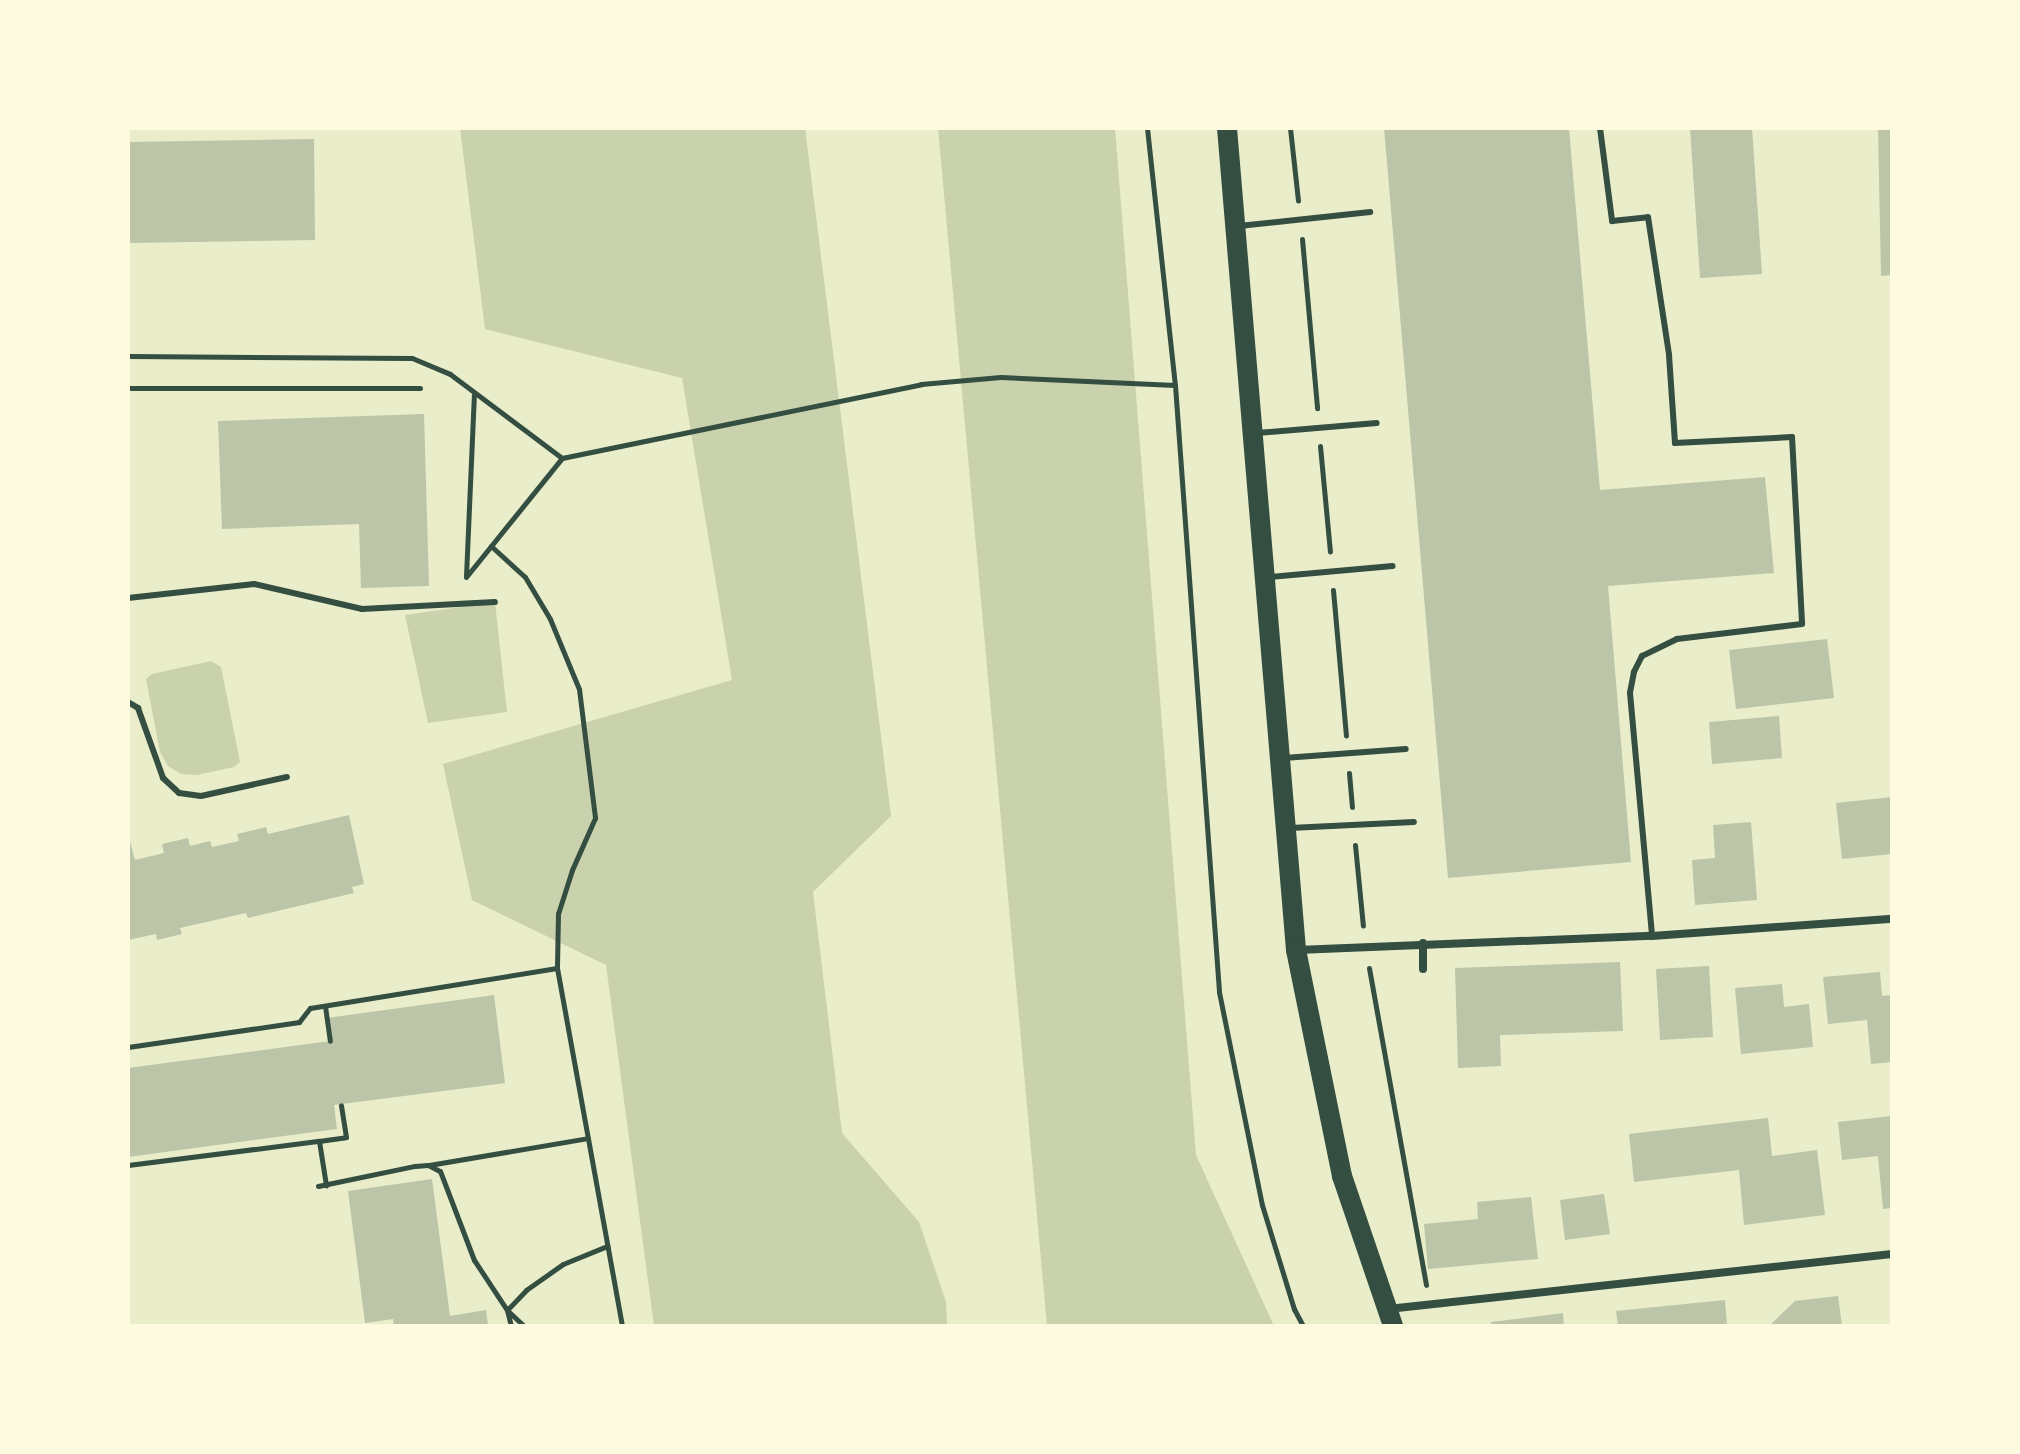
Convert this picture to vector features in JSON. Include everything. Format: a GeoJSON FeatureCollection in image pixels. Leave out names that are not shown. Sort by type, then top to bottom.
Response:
{"type":"FeatureCollection","features":[{"type":"Feature","properties":{"kind":"main road"},"geometry":{"type":"LineString","coordinates":[[1227,128],[1296,950],[1342,1176],[1390,1318]]}},
{"type":"Feature","properties":{"kind":"street"},"geometry":{"type":"LineString","coordinates":[[1296,950],[1652,936],[1892,919]]}},
{"type":"Feature","properties":{"kind":"street"},"geometry":{"type":"LineString","coordinates":[[1423,943],[1423,969]]}},
{"type":"Feature","properties":{"kind":"street"},"geometry":{"type":"LineString","coordinates":[[1390,1318],[1429,1302],[1892,1254]]}},
{"type":"Feature","properties":{"kind":"lane"},"geometry":{"type":"LineString","coordinates":[[1600,128],[1612,221],[1648,217],[1669,355],[1675,443],[1792,437],[1802,624],[1677,639],[1642,656],[1634,672],[1630,693],[1652,936]]}},
{"type":"Feature","properties":{"kind":"lane"},"geometry":{"type":"LineString","coordinates":[[1237,226],[1370,212]]}},
{"type":"Feature","properties":{"kind":"lane"},"geometry":{"type":"LineString","coordinates":[[1254,433],[1377,423]]}},
{"type":"Feature","properties":{"kind":"lane"},"geometry":{"type":"LineString","coordinates":[[1265,577],[1393,566]]}},
{"type":"Feature","properties":{"kind":"lane"},"geometry":{"type":"LineString","coordinates":[[128,598],[254,584],[362,609],[495,602]]}},
{"type":"Feature","properties":{"kind":"lane"},"geometry":{"type":"LineString","coordinates":[[128,702],[138,708],[163,778],[179,793],[201,796],[287,777]]}},
{"type":"Feature","properties":{"kind":"lane"},"geometry":{"type":"LineString","coordinates":[[1280,758],[1406,749]]}},
{"type":"Feature","properties":{"kind":"lane"},"geometry":{"type":"LineString","coordinates":[[1286,829],[1414,822]]}},
{"type":"Feature","properties":{"kind":"path"},"geometry":{"type":"LineString","coordinates":[[1147,128],[1175,385],[1219,992],[1262,1205],[1294,1309],[1303,1326]]}},
{"type":"Feature","properties":{"kind":"path"},"geometry":{"type":"LineString","coordinates":[[1290,128],[1365,946],[1429,1302]]}},
{"type":"Feature","properties":{"kind":"path"},"geometry":{"type":"LineString","coordinates":[[128,356],[412,358],[450,374],[562,458]]}},
{"type":"Feature","properties":{"kind":"path"},"geometry":{"type":"LineString","coordinates":[[474,395],[466,577],[562,458],[921,384],[1001,377],[1175,385]]}},
{"type":"Feature","properties":{"kind":"path"},"geometry":{"type":"LineString","coordinates":[[128,388],[420,388]]}},
{"type":"Feature","properties":{"kind":"path"},"geometry":{"type":"LineString","coordinates":[[491,546],[525,577],[550,619],[579,689],[595,818],[572,870],[558,914],[557,968],[622,1326]]}},
{"type":"Feature","properties":{"kind":"path"},"geometry":{"type":"LineString","coordinates":[[128,1047],[299,1022],[310,1008],[557,968]]}},
{"type":"Feature","properties":{"kind":"path"},"geometry":{"type":"LineString","coordinates":[[325,1006],[330,1041]]}},
{"type":"Feature","properties":{"kind":"path"},"geometry":{"type":"LineString","coordinates":[[128,1165],[346,1137],[341,1105]]}},
{"type":"Feature","properties":{"kind":"path"},"geometry":{"type":"LineString","coordinates":[[318,1186],[588,1138]]}},
{"type":"Feature","properties":{"kind":"path"},"geometry":{"type":"LineString","coordinates":[[319,1141],[326,1185]]}},
{"type":"Feature","properties":{"kind":"path"},"geometry":{"type":"LineString","coordinates":[[428,1165],[440,1171],[474,1260],[507,1310],[524,1326]]}},
{"type":"Feature","properties":{"kind":"path"},"geometry":{"type":"LineString","coordinates":[[507,1310],[545,1275],[607,1246]]}},
{"type":"Feature","properties":{"kind":"path"},"geometry":{"type":"LineString","coordinates":[[507,1310],[511,1326]]}},
{"type":"Feature","properties":{"kind":"green space"},"geometry":{"type":"Polygon","coordinates":[[[460,128],[805,128],[891,816],[813,892],[842,1133],[919,1222],[946,1302],[947,1326],[654,1326],[606,965],[472,900],[443,764],[732,680],[682,378],[485,329],[460,128]]]}},
{"type":"Feature","properties":{"kind":"green space"},"geometry":{"type":"Polygon","coordinates":[[[938,128],[1115,128],[1196,1155],[1274,1326],[1047,1326],[938,128]]]}},
{"type":"Feature","properties":{"kind":"green space"},"geometry":{"type":"Polygon","coordinates":[[[495,602],[507,712],[428,723],[405,615],[495,602]]]}},
{"type":"Feature","properties":{"kind":"green space"},"geometry":{"type":"Polygon","coordinates":[[[211,661],[221,667],[240,762],[234,767],[197,775],[181,774],[168,766],[160,752],[146,679],[152,674],[211,661]]]}},
{"type":"Feature","properties":{"kind":"building"},"geometry":{"type":"Polygon","coordinates":[[[1384,128],[1569,128],[1600,490],[1765,477],[1774,573],[1608,586],[1631,862],[1448,878],[1384,128]]]}},
{"type":"Feature","properties":{"kind":"building"},"geometry":{"type":"Polygon","coordinates":[[[1690,128],[1752,128],[1762,274],[1700,278],[1690,128]]]}},
{"type":"Feature","properties":{"kind":"building"},"geometry":{"type":"Polygon","coordinates":[[[1878,128],[1892,128],[1892,275],[1881,276],[1878,128]]]}},
{"type":"Feature","properties":{"kind":"building"},"geometry":{"type":"Polygon","coordinates":[[[314,139],[315,240],[128,243],[128,142],[314,139]]]}},
{"type":"Feature","properties":{"kind":"building"},"geometry":{"type":"Polygon","coordinates":[[[424,414],[429,586],[361,588],[359,524],[222,529],[218,421],[424,414]]]}},
{"type":"Feature","properties":{"kind":"building"},"geometry":{"type":"Polygon","coordinates":[[[1827,639],[1834,698],[1736,709],[1729,650],[1827,639]]]}},
{"type":"Feature","properties":{"kind":"building"},"geometry":{"type":"Polygon","coordinates":[[[1779,716],[1782,758],[1712,764],[1709,722],[1779,716]]]}},
{"type":"Feature","properties":{"kind":"building"},"geometry":{"type":"Polygon","coordinates":[[[1892,797],[1892,854],[1842,859],[1836,803],[1892,797]]]}},
{"type":"Feature","properties":{"kind":"building"},"geometry":{"type":"Polygon","coordinates":[[[349,815],[364,884],[352,887],[354,893],[248,918],[246,913],[180,928],[182,934],[157,940],[156,934],[128,940],[128,834],[135,860],[164,853],[162,844],[188,838],[190,846],[210,841],[212,847],[239,841],[237,834],[266,827],[268,834],[349,815]]]}},
{"type":"Feature","properties":{"kind":"building"},"geometry":{"type":"Polygon","coordinates":[[[1751,822],[1757,900],[1695,905],[1692,860],[1715,858],[1713,825],[1751,822]]]}},
{"type":"Feature","properties":{"kind":"building"},"geometry":{"type":"Polygon","coordinates":[[[1620,962],[1623,1031],[1500,1035],[1501,1066],[1458,1068],[1455,968],[1620,962]]]}},
{"type":"Feature","properties":{"kind":"building"},"geometry":{"type":"Polygon","coordinates":[[[1709,966],[1713,1037],[1660,1040],[1656,969],[1709,966]]]}},
{"type":"Feature","properties":{"kind":"building"},"geometry":{"type":"Polygon","coordinates":[[[1880,972],[1882,996],[1892,995],[1892,1062],[1871,1064],[1867,1020],[1828,1024],[1823,977],[1880,972]]]}},
{"type":"Feature","properties":{"kind":"building"},"geometry":{"type":"Polygon","coordinates":[[[1782,984],[1784,1007],[1809,1004],[1813,1047],[1741,1054],[1735,988],[1782,984]]]}},
{"type":"Feature","properties":{"kind":"building"},"geometry":{"type":"Polygon","coordinates":[[[494,995],[505,1083],[334,1105],[337,1129],[128,1157],[128,1068],[330,1041],[327,1018],[494,995]]]}},
{"type":"Feature","properties":{"kind":"building"},"geometry":{"type":"Polygon","coordinates":[[[1892,1116],[1892,1208],[1883,1209],[1878,1156],[1842,1160],[1838,1122],[1892,1116]]]}},
{"type":"Feature","properties":{"kind":"building"},"geometry":{"type":"Polygon","coordinates":[[[1768,1118],[1772,1156],[1817,1150],[1825,1215],[1744,1225],[1739,1170],[1634,1182],[1629,1134],[1768,1118]]]}},
{"type":"Feature","properties":{"kind":"building"},"geometry":{"type":"Polygon","coordinates":[[[432,1179],[450,1316],[486,1310],[488,1326],[394,1326],[393,1319],[365,1323],[348,1191],[432,1179]]]}},
{"type":"Feature","properties":{"kind":"building"},"geometry":{"type":"Polygon","coordinates":[[[1604,1194],[1610,1234],[1565,1240],[1560,1200],[1604,1194]]]}},
{"type":"Feature","properties":{"kind":"building"},"geometry":{"type":"Polygon","coordinates":[[[1531,1197],[1538,1259],[1428,1269],[1424,1224],[1478,1219],[1477,1202],[1531,1197]]]}},
{"type":"Feature","properties":{"kind":"building"},"geometry":{"type":"Polygon","coordinates":[[[1838,1296],[1842,1326],[1769,1326],[1795,1301],[1838,1296]]]}},
{"type":"Feature","properties":{"kind":"building"},"geometry":{"type":"Polygon","coordinates":[[[1725,1300],[1727,1326],[1618,1326],[1616,1311],[1725,1300]]]}},
{"type":"Feature","properties":{"kind":"building"},"geometry":{"type":"Polygon","coordinates":[[[1563,1313],[1564,1326],[1492,1326],[1491,1322],[1563,1313]]]}}]}
